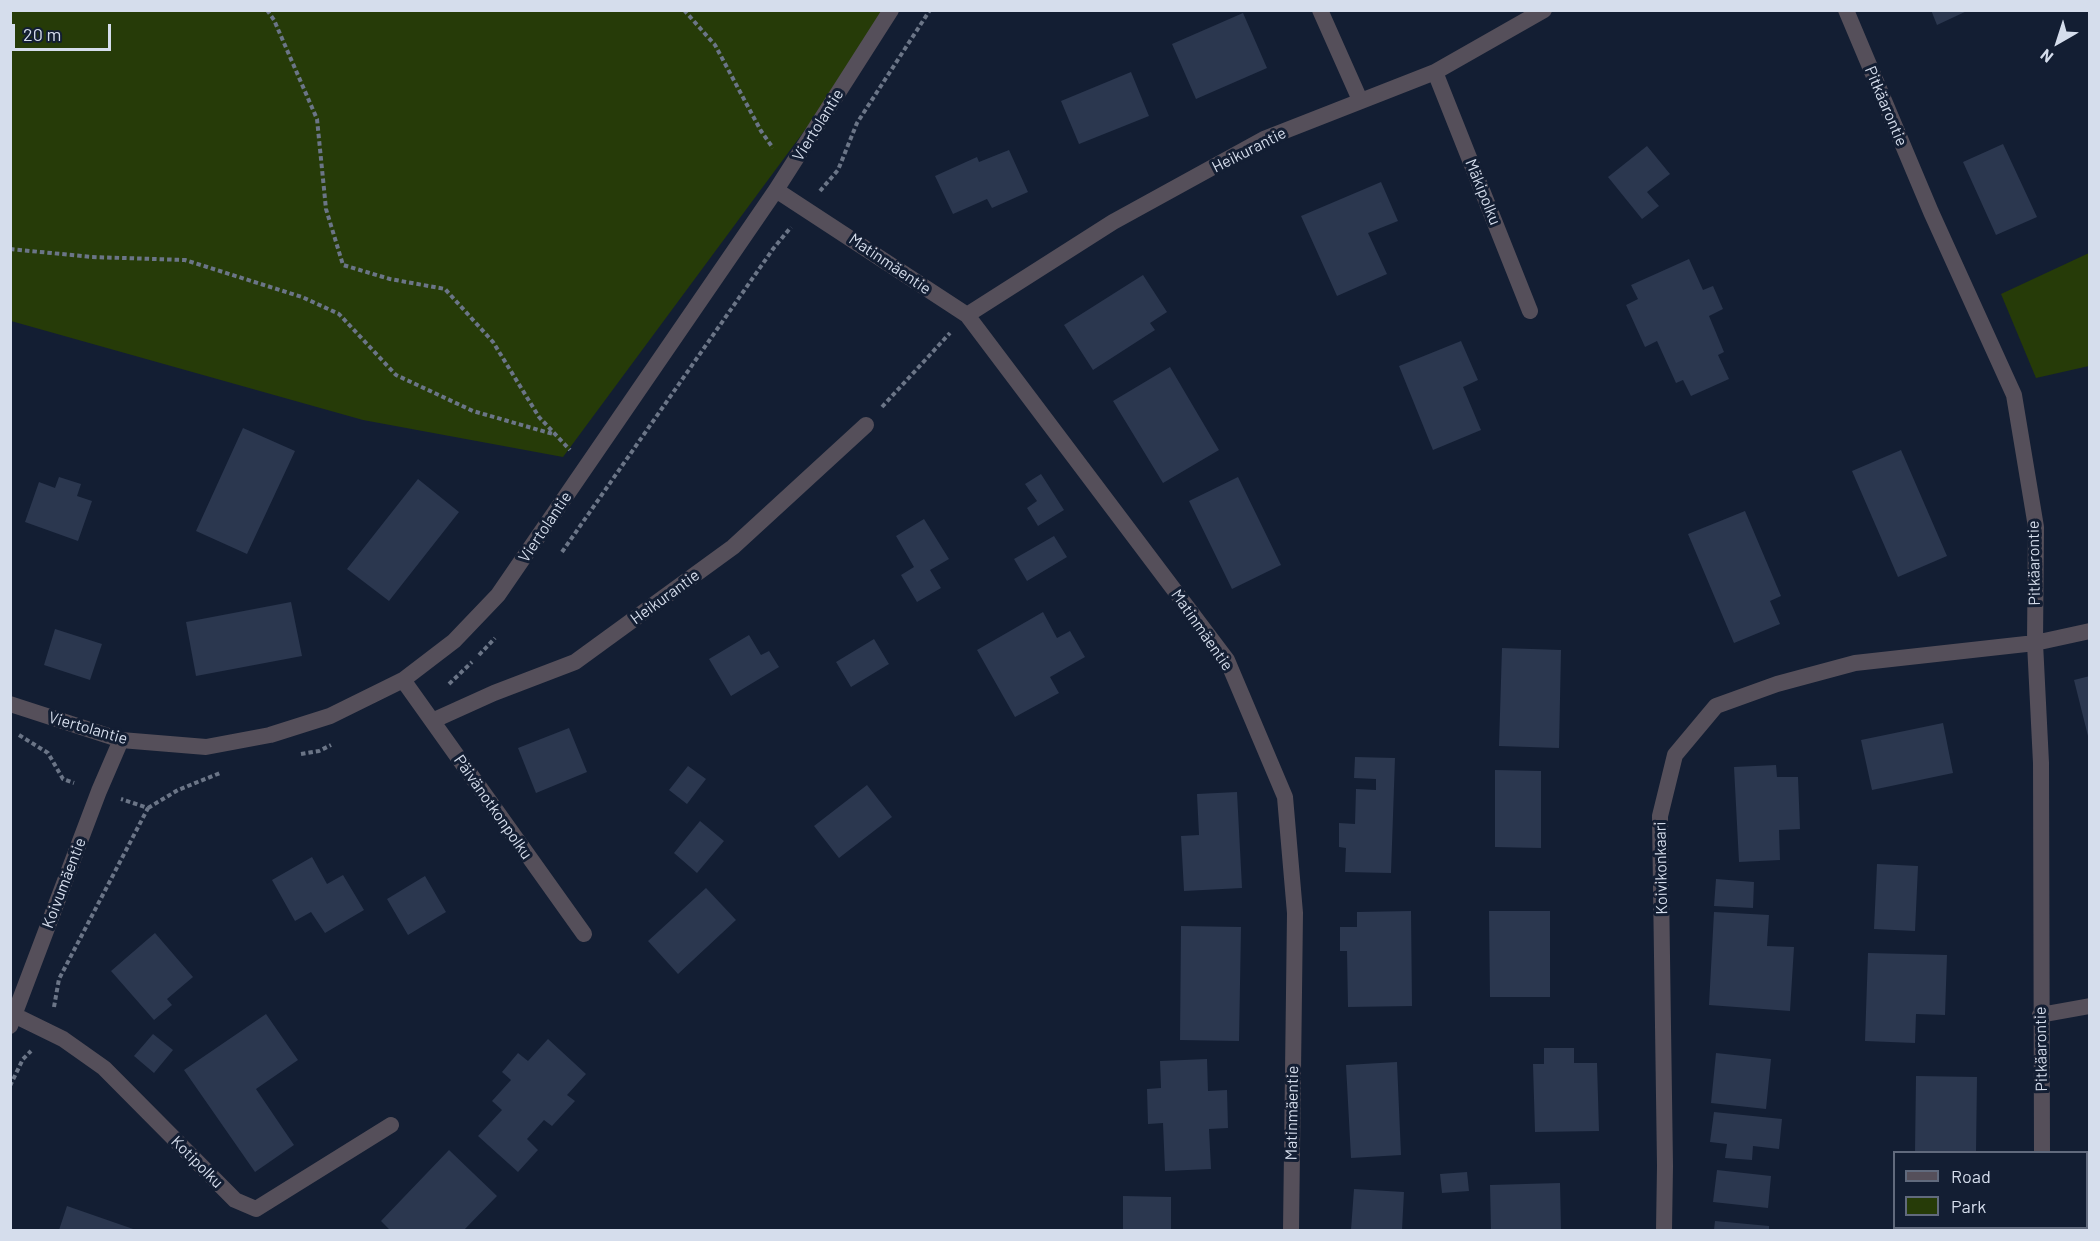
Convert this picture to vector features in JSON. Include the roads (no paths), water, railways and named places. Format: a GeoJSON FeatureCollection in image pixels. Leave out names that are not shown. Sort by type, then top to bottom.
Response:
{"type":"FeatureCollection","features":[{"type":"Feature","properties":{"kind":"street","name":"Viertolantie"},"geometry":{"type":"LineString","coordinates":[[10,704],[121,740],[206,747],[270,735],[330,716],[403,680],[453,641],[498,595],[776,190],[891,10]]}},
{"type":"Feature","properties":{"kind":"street"},"geometry":{"type":"LineString","coordinates":[[1320,10],[1359,100]]}},
{"type":"Feature","properties":{"kind":"street","name":"Heikurantie"},"geometry":{"type":"LineString","coordinates":[[966,315],[1113,222],[1264,140],[1359,100],[1435,72],[1544,10]]}},
{"type":"Feature","properties":{"kind":"street","name":"Pitkäarontie"},"geometry":{"type":"LineString","coordinates":[[1846,10],[1931,212],[2014,395],[2036,527],[2035,643],[2041,763],[2042,1151]]}},
{"type":"Feature","properties":{"kind":"street","name":"Mäkipolku"},"geometry":{"type":"LineString","coordinates":[[1435,72],[1530,311]]}},
{"type":"Feature","properties":{"kind":"street","name":"Matinmäentie"},"geometry":{"type":"LineString","coordinates":[[776,190],[966,315],[1227,660],[1285,797],[1295,913],[1291,1230]]}},
{"type":"Feature","properties":{"kind":"street","name":"Heikurantie"},"geometry":{"type":"LineString","coordinates":[[432,721],[494,693],[575,662],[734,547],[866,425]]}},
{"type":"Feature","properties":{"kind":"street","name":"Koivikonkaari"},"geometry":{"type":"LineString","coordinates":[[1664,1230],[1660,816],[1675,755],[1716,706],[1777,684],[1855,663],[2035,643],[2090,631]]}},
{"type":"Feature","properties":{"kind":"street","name":"Päivänotkonpolku"},"geometry":{"type":"LineString","coordinates":[[403,680],[584,934]]}},
{"type":"Feature","properties":{"kind":"street","name":"Koivumäentie"},"geometry":{"type":"LineString","coordinates":[[12,1021],[99,791],[121,740]]}},
{"type":"Feature","properties":{"kind":"street"},"geometry":{"type":"LineString","coordinates":[[2040,1015],[2090,1006]]}},
{"type":"Feature","properties":{"kind":"street","name":"Kotipolku"},"geometry":{"type":"LineString","coordinates":[[12,1021],[43,1029],[63,1039],[104,1068],[235,1200],[256,1209],[391,1125]]}}]}
